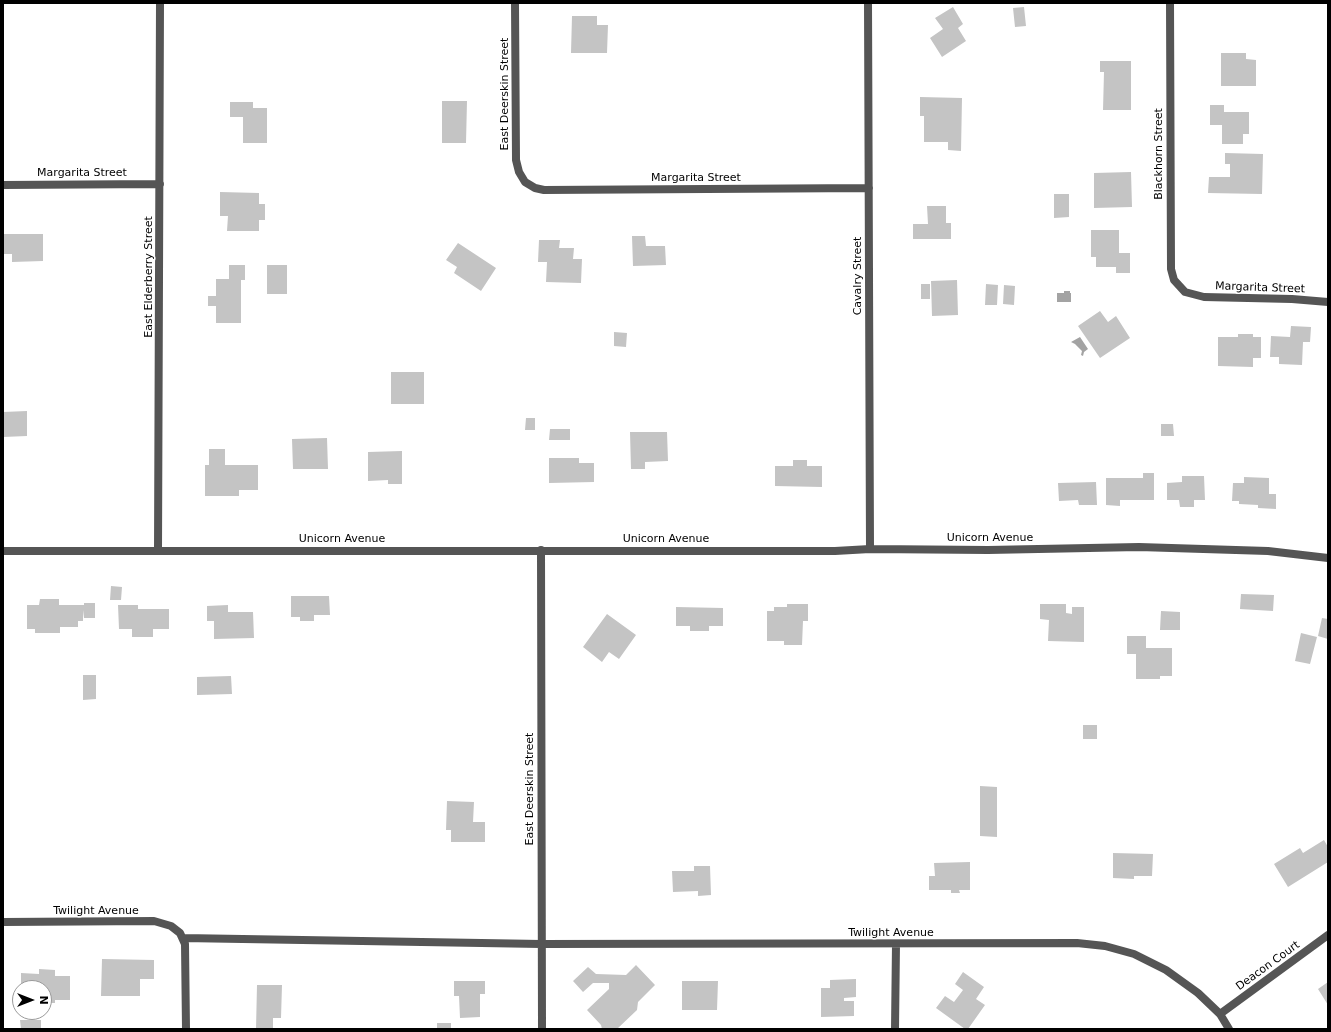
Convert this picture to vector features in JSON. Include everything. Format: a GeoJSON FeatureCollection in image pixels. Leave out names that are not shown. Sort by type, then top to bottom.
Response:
{"type":"FeatureCollection","features":[{"type":"Feature","properties":{"kind":"street","name":"East Elderberry Street"},"geometry":{"type":"LineString","coordinates":[[158,551],[160,3]]}},
{"type":"Feature","properties":{"kind":"street","name":"East Deerskin Street"},"geometry":{"type":"LineString","coordinates":[[515,3],[516,160],[519,172],[525,182]]}},
{"type":"Feature","properties":{"kind":"street","name":"Cavalry Street"},"geometry":{"type":"LineString","coordinates":[[868,3],[870,549]]}},
{"type":"Feature","properties":{"kind":"street","name":"Blackhorn Street"},"geometry":{"type":"LineString","coordinates":[[1170,3],[1171,269],[1174,280],[1185,292],[1192,295]]}},
{"type":"Feature","properties":{"kind":"street","name":"Margarita Street"},"geometry":{"type":"LineString","coordinates":[[525,182],[535,188],[544,190],[869,188]]}},
{"type":"Feature","properties":{"kind":"street","name":"Margarita Street"},"geometry":{"type":"LineString","coordinates":[[3,185],[160,184]]}},
{"type":"Feature","properties":{"kind":"street","name":"Margarita Street"},"geometry":{"type":"LineString","coordinates":[[1192,295],[1204,297],[1292,298],[1328,302]]}},
{"type":"Feature","properties":{"kind":"street","name":"Unicorn Avenue"},"geometry":{"type":"LineString","coordinates":[[3,551],[835,551],[870,549],[988,550],[1139,547],[1268,551],[1328,558]]}},
{"type":"Feature","properties":{"kind":"street","name":"East Deerskin Street"},"geometry":{"type":"LineString","coordinates":[[540,550],[542,1029]]}},
{"type":"Feature","properties":{"kind":"street","name":"Twilight Avenue"},"geometry":{"type":"LineString","coordinates":[[3,922],[154,921],[171,926],[180,933],[183,938],[542,944],[1077,943],[1105,946],[1134,954],[1166,970],[1198,993],[1220,1014],[1229,1029]]}},
{"type":"Feature","properties":{"kind":"street","name":"Deacon Court"},"geometry":{"type":"LineString","coordinates":[[1220,1014],[1328,935]]}},
{"type":"Feature","properties":{"kind":"street"},"geometry":{"type":"LineString","coordinates":[[183,938],[185,944],[186,1029]]}},
{"type":"Feature","properties":{"kind":"street"},"geometry":{"type":"LineString","coordinates":[[896,944],[896,1029]]}},
{"type":"Feature","properties":{"kind":"shaded area"},"geometry":{"type":"Polygon","coordinates":[[[1064,291],[1070,291],[1071,302],[1057,302],[1057,293],[1064,293],[1064,291]]]}},
{"type":"Feature","properties":{"kind":"shaded area"},"geometry":{"type":"Polygon","coordinates":[[[1080,337],[1088,349],[1084,352],[1083,356],[1081,355],[1082,351],[1071,342],[1080,337]]]}},
{"type":"Feature","properties":{"kind":"building"},"geometry":{"type":"Polygon","coordinates":[[[953,7],[963,24],[958,28],[966,41],[942,57],[930,38],[943,29],[935,18],[953,7]]]}},
{"type":"Feature","properties":{"kind":"building"},"geometry":{"type":"Polygon","coordinates":[[[1024,7],[1026,26],[1015,27],[1013,8],[1024,7]]]}},
{"type":"Feature","properties":{"kind":"building"},"geometry":{"type":"Polygon","coordinates":[[[572,16],[597,16],[597,25],[608,25],[607,53],[571,53],[572,16]]]}},
{"type":"Feature","properties":{"kind":"building"},"geometry":{"type":"Polygon","coordinates":[[[1221,53],[1246,53],[1246,59],[1256,60],[1256,86],[1221,86],[1221,53]]]}},
{"type":"Feature","properties":{"kind":"building"},"geometry":{"type":"Polygon","coordinates":[[[1100,61],[1131,61],[1131,110],[1103,110],[1104,72],[1100,72],[1100,61]]]}},
{"type":"Feature","properties":{"kind":"building"},"geometry":{"type":"Polygon","coordinates":[[[920,97],[962,98],[961,151],[948,150],[948,142],[924,142],[924,116],[920,116],[920,97]]]}},
{"type":"Feature","properties":{"kind":"building"},"geometry":{"type":"Polygon","coordinates":[[[442,101],[467,101],[466,143],[442,143],[442,101]]]}},
{"type":"Feature","properties":{"kind":"building"},"geometry":{"type":"Polygon","coordinates":[[[230,102],[253,102],[253,108],[267,108],[267,143],[243,143],[243,117],[230,117],[230,102]]]}},
{"type":"Feature","properties":{"kind":"building"},"geometry":{"type":"Polygon","coordinates":[[[1210,105],[1224,105],[1224,112],[1249,112],[1249,134],[1243,134],[1243,144],[1222,144],[1222,125],[1210,125],[1210,105]]]}},
{"type":"Feature","properties":{"kind":"building"},"geometry":{"type":"Polygon","coordinates":[[[1225,153],[1263,154],[1262,194],[1208,193],[1209,177],[1230,177],[1230,164],[1225,164],[1225,153]]]}},
{"type":"Feature","properties":{"kind":"building"},"geometry":{"type":"Polygon","coordinates":[[[1131,172],[1132,207],[1094,208],[1094,173],[1131,172]]]}},
{"type":"Feature","properties":{"kind":"building"},"geometry":{"type":"Polygon","coordinates":[[[220,192],[259,193],[259,204],[265,204],[265,220],[259,220],[259,231],[227,231],[228,216],[220,216],[220,192]]]}},
{"type":"Feature","properties":{"kind":"building"},"geometry":{"type":"Polygon","coordinates":[[[1054,194],[1069,194],[1069,217],[1054,218],[1054,194]]]}},
{"type":"Feature","properties":{"kind":"building"},"geometry":{"type":"Polygon","coordinates":[[[927,206],[946,206],[946,223],[951,223],[951,239],[913,239],[913,224],[928,224],[927,206]]]}},
{"type":"Feature","properties":{"kind":"building"},"geometry":{"type":"Polygon","coordinates":[[[1091,230],[1119,230],[1119,253],[1130,253],[1130,273],[1116,273],[1116,267],[1096,267],[1096,257],[1091,257],[1091,230]]]}},
{"type":"Feature","properties":{"kind":"building"},"geometry":{"type":"Polygon","coordinates":[[[3,234],[43,234],[43,261],[12,262],[12,254],[3,254],[3,234]]]}},
{"type":"Feature","properties":{"kind":"building"},"geometry":{"type":"Polygon","coordinates":[[[632,236],[645,236],[646,246],[665,246],[666,265],[633,266],[632,236]]]}},
{"type":"Feature","properties":{"kind":"building"},"geometry":{"type":"Polygon","coordinates":[[[539,240],[560,240],[559,248],[574,248],[573,259],[582,259],[581,283],[546,282],[547,262],[538,262],[539,240]]]}},
{"type":"Feature","properties":{"kind":"building"},"geometry":{"type":"Polygon","coordinates":[[[458,243],[496,268],[481,291],[454,273],[457,267],[446,260],[458,243]]]}},
{"type":"Feature","properties":{"kind":"building"},"geometry":{"type":"Polygon","coordinates":[[[229,265],[245,265],[245,280],[241,280],[241,323],[216,323],[216,306],[208,306],[208,296],[216,296],[216,279],[229,279],[229,265]]]}},
{"type":"Feature","properties":{"kind":"building"},"geometry":{"type":"Polygon","coordinates":[[[267,265],[287,265],[287,294],[267,294],[267,265]]]}},
{"type":"Feature","properties":{"kind":"building"},"geometry":{"type":"Polygon","coordinates":[[[957,280],[958,315],[932,316],[931,281],[957,280]]]}},
{"type":"Feature","properties":{"kind":"building"},"geometry":{"type":"Polygon","coordinates":[[[921,284],[930,284],[930,299],[921,299],[921,284]]]}},
{"type":"Feature","properties":{"kind":"building"},"geometry":{"type":"Polygon","coordinates":[[[986,284],[998,285],[997,305],[985,305],[986,284]]]}},
{"type":"Feature","properties":{"kind":"building"},"geometry":{"type":"Polygon","coordinates":[[[1004,285],[1015,286],[1014,305],[1003,304],[1004,285]]]}},
{"type":"Feature","properties":{"kind":"building"},"geometry":{"type":"Polygon","coordinates":[[[1100,311],[1108,322],[1116,316],[1130,338],[1100,358],[1078,326],[1100,311]]]}},
{"type":"Feature","properties":{"kind":"building"},"geometry":{"type":"Polygon","coordinates":[[[1291,326],[1311,327],[1310,342],[1303,342],[1302,365],[1279,364],[1279,357],[1270,357],[1271,336],[1290,337],[1291,326]]]}},
{"type":"Feature","properties":{"kind":"building"},"geometry":{"type":"Polygon","coordinates":[[[614,332],[627,333],[626,347],[614,346],[614,332]]]}},
{"type":"Feature","properties":{"kind":"building"},"geometry":{"type":"Polygon","coordinates":[[[1238,334],[1253,334],[1253,337],[1261,337],[1261,358],[1253,358],[1253,367],[1218,366],[1218,337],[1238,337],[1238,334]]]}},
{"type":"Feature","properties":{"kind":"building"},"geometry":{"type":"Polygon","coordinates":[[[391,372],[424,372],[424,404],[391,404],[391,372]]]}},
{"type":"Feature","properties":{"kind":"building"},"geometry":{"type":"Polygon","coordinates":[[[27,411],[27,436],[3,437],[3,412],[27,411]]]}},
{"type":"Feature","properties":{"kind":"building"},"geometry":{"type":"Polygon","coordinates":[[[526,418],[535,418],[535,430],[525,430],[526,418]]]}},
{"type":"Feature","properties":{"kind":"building"},"geometry":{"type":"Polygon","coordinates":[[[1161,424],[1173,424],[1174,436],[1161,436],[1161,424]]]}},
{"type":"Feature","properties":{"kind":"building"},"geometry":{"type":"Polygon","coordinates":[[[550,429],[570,429],[570,440],[549,440],[550,429]]]}},
{"type":"Feature","properties":{"kind":"building"},"geometry":{"type":"Polygon","coordinates":[[[630,432],[667,432],[668,461],[645,462],[645,469],[631,469],[630,432]]]}},
{"type":"Feature","properties":{"kind":"building"},"geometry":{"type":"Polygon","coordinates":[[[327,438],[328,469],[293,469],[292,439],[327,438]]]}},
{"type":"Feature","properties":{"kind":"building"},"geometry":{"type":"Polygon","coordinates":[[[209,449],[225,449],[225,465],[258,465],[258,490],[239,490],[239,496],[205,496],[205,465],[209,465],[209,449]]]}},
{"type":"Feature","properties":{"kind":"building"},"geometry":{"type":"Polygon","coordinates":[[[402,451],[402,484],[388,484],[388,480],[368,481],[368,452],[402,451]]]}},
{"type":"Feature","properties":{"kind":"building"},"geometry":{"type":"Polygon","coordinates":[[[549,458],[579,458],[579,463],[594,463],[594,482],[549,483],[549,458]]]}},
{"type":"Feature","properties":{"kind":"building"},"geometry":{"type":"Polygon","coordinates":[[[793,460],[807,460],[807,466],[822,466],[822,487],[775,486],[775,466],[793,466],[793,460]]]}},
{"type":"Feature","properties":{"kind":"building"},"geometry":{"type":"Polygon","coordinates":[[[1143,473],[1154,473],[1154,500],[1120,500],[1120,506],[1106,505],[1106,478],[1143,478],[1143,473]]]}},
{"type":"Feature","properties":{"kind":"building"},"geometry":{"type":"Polygon","coordinates":[[[1182,476],[1204,476],[1205,500],[1194,500],[1194,507],[1180,507],[1179,500],[1167,500],[1167,483],[1182,482],[1182,476]]]}},
{"type":"Feature","properties":{"kind":"building"},"geometry":{"type":"Polygon","coordinates":[[[1244,477],[1269,478],[1269,494],[1276,494],[1276,509],[1258,508],[1258,505],[1239,504],[1239,501],[1232,501],[1233,483],[1244,483],[1244,477]]]}},
{"type":"Feature","properties":{"kind":"building"},"geometry":{"type":"Polygon","coordinates":[[[1096,482],[1097,505],[1079,505],[1078,500],[1059,501],[1058,483],[1096,482]]]}},
{"type":"Feature","properties":{"kind":"building"},"geometry":{"type":"Polygon","coordinates":[[[111,586],[122,587],[121,600],[110,600],[111,586]]]}},
{"type":"Feature","properties":{"kind":"building"},"geometry":{"type":"Polygon","coordinates":[[[1241,594],[1274,595],[1273,611],[1240,609],[1241,594]]]}},
{"type":"Feature","properties":{"kind":"building"},"geometry":{"type":"Polygon","coordinates":[[[291,596],[329,596],[330,615],[314,615],[314,621],[300,621],[300,617],[291,617],[291,596]]]}},
{"type":"Feature","properties":{"kind":"building"},"geometry":{"type":"Polygon","coordinates":[[[40,599],[59,599],[59,605],[84,605],[84,603],[95,603],[95,618],[84,618],[83,610],[83,621],[78,621],[78,627],[60,627],[60,633],[35,633],[35,629],[27,629],[27,605],[39,605],[40,599]]]}},
{"type":"Feature","properties":{"kind":"building"},"geometry":{"type":"Polygon","coordinates":[[[787,604],[808,604],[808,621],[803,621],[802,645],[784,645],[784,641],[767,641],[767,611],[774,611],[774,607],[787,607],[787,604]]]}},
{"type":"Feature","properties":{"kind":"building"},"geometry":{"type":"Polygon","coordinates":[[[1040,604],[1066,604],[1066,613],[1072,614],[1072,607],[1084,607],[1084,642],[1048,641],[1049,620],[1040,619],[1040,604]]]}},
{"type":"Feature","properties":{"kind":"building"},"geometry":{"type":"Polygon","coordinates":[[[118,605],[138,605],[138,609],[169,609],[169,629],[153,629],[153,637],[132,637],[132,629],[119,629],[118,605]]]}},
{"type":"Feature","properties":{"kind":"building"},"geometry":{"type":"Polygon","coordinates":[[[228,605],[228,612],[253,612],[254,638],[214,639],[214,621],[207,621],[207,606],[228,605]]]}},
{"type":"Feature","properties":{"kind":"building"},"geometry":{"type":"Polygon","coordinates":[[[676,607],[723,608],[723,626],[709,626],[709,631],[690,631],[690,626],[676,626],[676,607]]]}},
{"type":"Feature","properties":{"kind":"building"},"geometry":{"type":"Polygon","coordinates":[[[1161,611],[1180,612],[1180,630],[1160,630],[1161,611]]]}},
{"type":"Feature","properties":{"kind":"building"},"geometry":{"type":"Polygon","coordinates":[[[607,614],[636,635],[619,659],[609,652],[602,662],[583,647],[607,614]]]}},
{"type":"Feature","properties":{"kind":"building"},"geometry":{"type":"Polygon","coordinates":[[[1322,618],[1328,619],[1328,639],[1318,636],[1322,618]]]}},
{"type":"Feature","properties":{"kind":"building"},"geometry":{"type":"Polygon","coordinates":[[[1301,633],[1317,637],[1310,664],[1295,661],[1301,633]]]}},
{"type":"Feature","properties":{"kind":"building"},"geometry":{"type":"Polygon","coordinates":[[[1127,636],[1146,636],[1146,648],[1172,648],[1172,676],[1160,676],[1160,679],[1136,679],[1136,654],[1127,654],[1127,636]]]}},
{"type":"Feature","properties":{"kind":"building"},"geometry":{"type":"Polygon","coordinates":[[[83,675],[96,675],[96,699],[83,700],[83,675]]]}},
{"type":"Feature","properties":{"kind":"building"},"geometry":{"type":"Polygon","coordinates":[[[231,676],[232,694],[197,695],[197,677],[231,676]]]}},
{"type":"Feature","properties":{"kind":"building"},"geometry":{"type":"Polygon","coordinates":[[[1083,725],[1097,725],[1097,739],[1083,739],[1083,725]]]}},
{"type":"Feature","properties":{"kind":"building"},"geometry":{"type":"Polygon","coordinates":[[[980,786],[997,787],[997,837],[980,836],[980,786]]]}},
{"type":"Feature","properties":{"kind":"building"},"geometry":{"type":"Polygon","coordinates":[[[447,801],[474,802],[473,822],[485,822],[485,842],[451,842],[451,830],[446,830],[447,801]]]}},
{"type":"Feature","properties":{"kind":"building"},"geometry":{"type":"Polygon","coordinates":[[[1324,840],[1328,847],[1328,862],[1288,887],[1274,864],[1300,848],[1303,853],[1324,840]]]}},
{"type":"Feature","properties":{"kind":"building"},"geometry":{"type":"Polygon","coordinates":[[[1113,853],[1153,854],[1152,876],[1134,876],[1134,879],[1113,878],[1113,853]]]}},
{"type":"Feature","properties":{"kind":"building"},"geometry":{"type":"Polygon","coordinates":[[[970,862],[970,890],[959,890],[960,893],[951,893],[951,890],[929,890],[929,876],[935,876],[934,863],[970,862]]]}},
{"type":"Feature","properties":{"kind":"building"},"geometry":{"type":"Polygon","coordinates":[[[694,866],[710,866],[711,895],[698,896],[698,891],[673,892],[672,871],[694,871],[694,866]]]}},
{"type":"Feature","properties":{"kind":"building"},"geometry":{"type":"Polygon","coordinates":[[[102,959],[154,960],[154,979],[140,979],[140,996],[101,996],[102,959]]]}},
{"type":"Feature","properties":{"kind":"building"},"geometry":{"type":"Polygon","coordinates":[[[636,965],[655,985],[638,1002],[637,1010],[617,1029],[602,1029],[601,1025],[587,1010],[609,989],[609,983],[593,983],[583,992],[573,981],[588,967],[596,974],[626,975],[636,965]]]}},
{"type":"Feature","properties":{"kind":"building"},"geometry":{"type":"Polygon","coordinates":[[[39,969],[55,970],[55,976],[70,976],[70,1000],[55,1000],[55,1003],[52,1003],[52,980],[21,980],[21,973],[39,974],[39,969]]]}},
{"type":"Feature","properties":{"kind":"building"},"geometry":{"type":"Polygon","coordinates":[[[963,972],[984,987],[976,999],[985,1005],[968,1029],[965,1029],[936,1008],[945,996],[954,1002],[963,990],[955,984],[963,972]]]}},
{"type":"Feature","properties":{"kind":"building"},"geometry":{"type":"Polygon","coordinates":[[[856,979],[856,997],[844,998],[844,1001],[854,1001],[854,1016],[821,1017],[821,988],[830,988],[830,980],[856,979]]]}},
{"type":"Feature","properties":{"kind":"building"},"geometry":{"type":"Polygon","coordinates":[[[454,981],[485,981],[485,994],[480,994],[480,1017],[460,1018],[459,996],[454,996],[454,981]]]}},
{"type":"Feature","properties":{"kind":"building"},"geometry":{"type":"Polygon","coordinates":[[[682,981],[718,981],[717,1010],[682,1010],[682,981]]]}},
{"type":"Feature","properties":{"kind":"building"},"geometry":{"type":"Polygon","coordinates":[[[1328,982],[1328,1005],[1318,989],[1328,982]]]}},
{"type":"Feature","properties":{"kind":"building"},"geometry":{"type":"Polygon","coordinates":[[[257,985],[282,985],[281,1018],[273,1018],[273,1029],[256,1029],[257,985]]]}},
{"type":"Feature","properties":{"kind":"building"},"geometry":{"type":"Polygon","coordinates":[[[20,1020],[41,1020],[41,1029],[21,1029],[20,1020]]]}},
{"type":"Feature","properties":{"kind":"building"},"geometry":{"type":"Polygon","coordinates":[[[437,1023],[451,1023],[451,1029],[437,1029],[437,1023]]]}}]}
